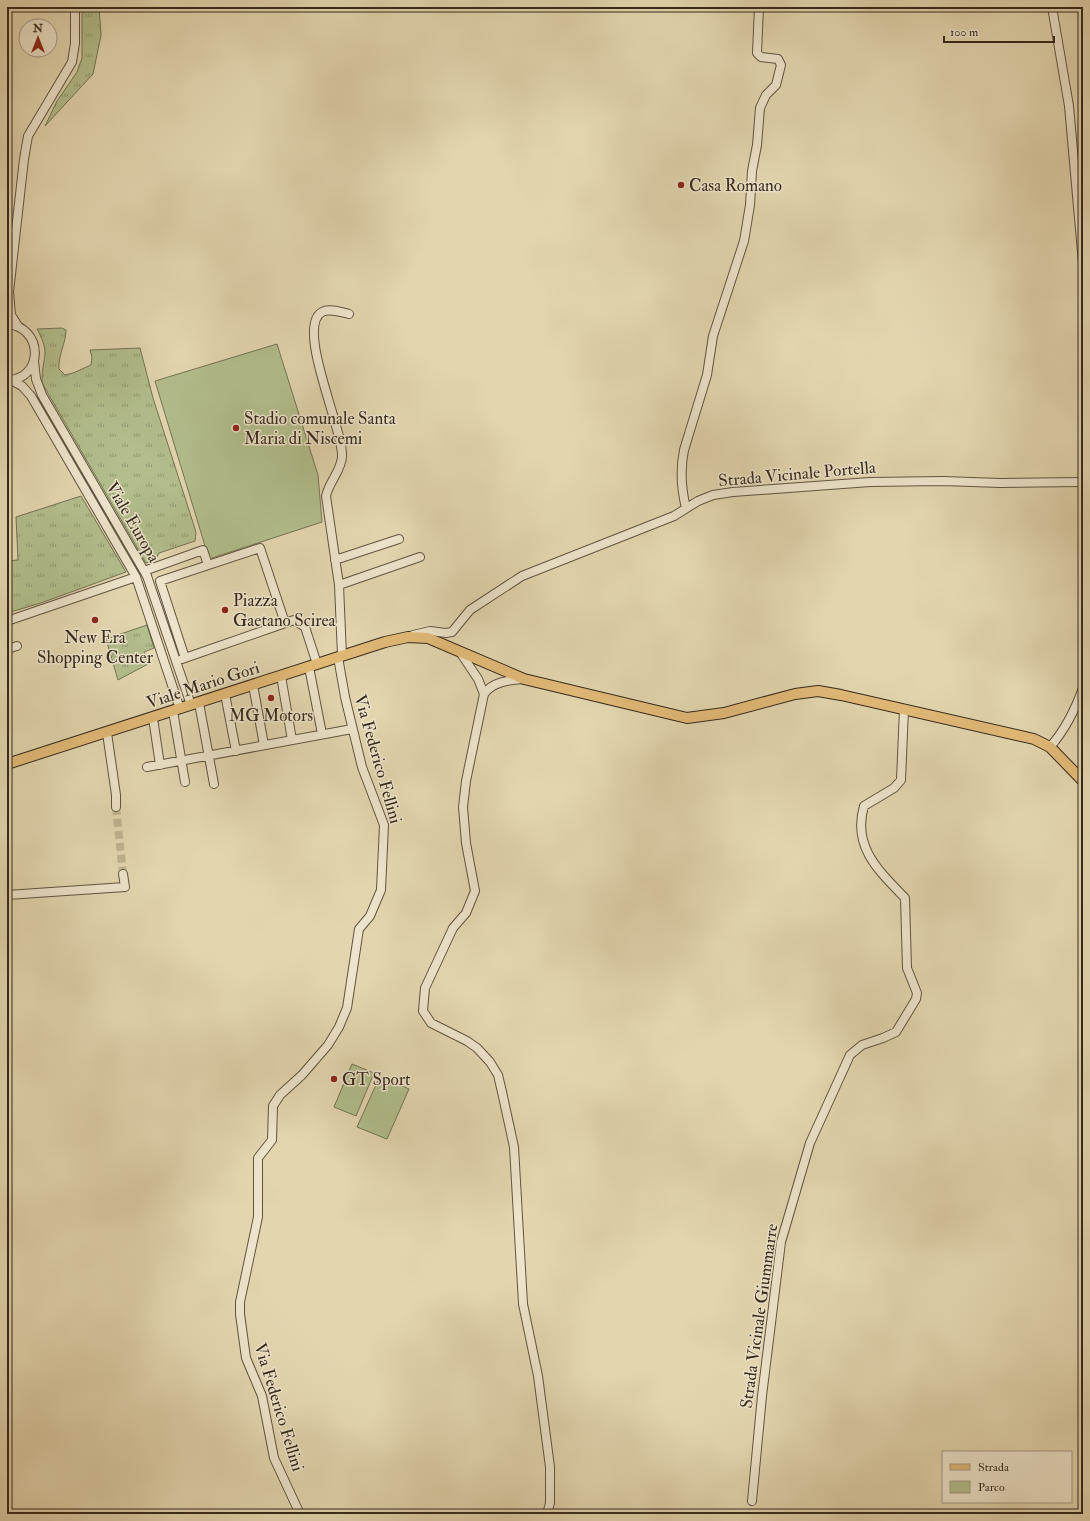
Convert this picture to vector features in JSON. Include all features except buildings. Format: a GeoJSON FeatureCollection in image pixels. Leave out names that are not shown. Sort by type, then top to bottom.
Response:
{"type":"FeatureCollection","features":[{"type":"Feature","properties":{"kind":"main road"},"geometry":{"type":"LineString","coordinates":[[408,636],[428,638],[524,679],[687,718],[724,713],[795,694],[818,691],[904,709],[1034,739],[1050,747],[1083,781]]}},
{"type":"Feature","properties":{"kind":"main road","name":"Viale Mario Gori"},"geometry":{"type":"LineString","coordinates":[[7,764],[107,733],[385,642],[408,636]]}},
{"type":"Feature","properties":{"kind":"street"},"geometry":{"type":"LineString","coordinates":[[18,326],[12,315],[8,294],[28,136],[72,62],[75,43],[75,7]]}},
{"type":"Feature","properties":{"kind":"street"},"geometry":{"type":"LineString","coordinates":[[686,508],[681,484],[683,456],[707,375],[713,336],[744,241],[750,204],[752,171],[757,145],[760,108],[766,95],[776,85],[782,65],[778,59],[762,57],[757,53],[759,7]]}},
{"type":"Feature","properties":{"kind":"street"},"geometry":{"type":"LineString","coordinates":[[1052,7],[1069,106],[1083,263]]}},
{"type":"Feature","properties":{"kind":"street","name":"Via Federico Fellini"},"geometry":{"type":"LineString","coordinates":[[300,1514],[274,1458],[262,1396],[246,1358],[240,1314],[240,1302],[258,1217],[258,1158],[272,1140],[273,1106],[280,1095],[302,1075],[328,1045],[339,1027],[347,1008],[359,929],[370,916],[381,890],[383,872],[384,826],[362,766],[352,729],[340,657],[339,585],[326,496],[328,488],[341,462],[341,441],[320,369],[314,328],[316,319],[321,312],[329,310],[349,314]]}},
{"type":"Feature","properties":{"kind":"street"},"geometry":{"type":"LineString","coordinates":[[7,324],[18,326]]}},
{"type":"Feature","properties":{"kind":"street","name":"Viale Europa"},"geometry":{"type":"LineString","coordinates":[[18,326],[28,334],[34,345],[36,379],[42,395],[144,571],[176,661],[195,704],[209,756],[214,784]]}},
{"type":"Feature","properties":{"kind":"street"},"geometry":{"type":"LineString","coordinates":[[9,380],[25,374],[34,361]]}},
{"type":"Feature","properties":{"kind":"street","name":"Viale Europa"},"geometry":{"type":"LineString","coordinates":[[9,380],[22,386],[31,396],[136,577],[177,710],[185,782]]}},
{"type":"Feature","properties":{"kind":"street"},"geometry":{"type":"LineString","coordinates":[[1083,389],[1083,409]]}},
{"type":"Feature","properties":{"kind":"street","name":"Strada Vicinale Portella"},"geometry":{"type":"LineString","coordinates":[[408,636],[430,631],[446,633],[452,632],[470,610],[522,576],[674,516],[686,508],[713,495],[733,492],[870,482],[1083,482]]}},
{"type":"Feature","properties":{"kind":"street"},"geometry":{"type":"LineString","coordinates":[[335,560],[399,539]]}},
{"type":"Feature","properties":{"kind":"street"},"geometry":{"type":"LineString","coordinates":[[185,658],[160,581],[260,548],[285,623]]}},
{"type":"Feature","properties":{"kind":"street"},"geometry":{"type":"LineString","coordinates":[[144,571],[203,550],[208,565]]}},
{"type":"Feature","properties":{"kind":"street"},"geometry":{"type":"LineString","coordinates":[[339,585],[420,558]]}},
{"type":"Feature","properties":{"kind":"street"},"geometry":{"type":"LineString","coordinates":[[7,622],[136,577]]}},
{"type":"Feature","properties":{"kind":"street"},"geometry":{"type":"LineString","coordinates":[[176,661],[294,620],[305,626],[313,665],[322,734]]}},
{"type":"Feature","properties":{"kind":"street"},"geometry":{"type":"LineString","coordinates":[[7,649],[17,646]]}},
{"type":"Feature","properties":{"kind":"street"},"geometry":{"type":"LineString","coordinates":[[460,652],[478,679],[484,694]]}},
{"type":"Feature","properties":{"kind":"street"},"geometry":{"type":"LineString","coordinates":[[281,676],[292,740]]}},
{"type":"Feature","properties":{"kind":"street"},"geometry":{"type":"LineString","coordinates":[[524,679],[510,680],[493,685],[484,694],[466,781],[463,807],[466,843],[475,891],[466,913],[453,928],[425,988],[423,1011],[431,1023],[467,1040],[477,1048],[490,1062],[498,1075],[514,1147],[516,1217],[523,1304],[538,1376],[550,1467],[550,1503],[547,1514]]}},
{"type":"Feature","properties":{"kind":"street"},"geometry":{"type":"LineString","coordinates":[[253,685],[264,745]]}},
{"type":"Feature","properties":{"kind":"street"},"geometry":{"type":"LineString","coordinates":[[1050,747],[1060,736],[1074,713],[1083,688]]}},
{"type":"Feature","properties":{"kind":"street"},"geometry":{"type":"LineString","coordinates":[[225,694],[236,750]]}},
{"type":"Feature","properties":{"kind":"street","name":"Strada Vicinale Giummarre"},"geometry":{"type":"LineString","coordinates":[[752,1502],[762,1396],[781,1242],[810,1143],[850,1055],[862,1045],[896,1032],[916,999],[917,993],[907,968],[905,898],[874,866],[866,848],[860,821],[864,806],[894,788],[901,780],[904,709]]}},
{"type":"Feature","properties":{"kind":"street"},"geometry":{"type":"LineString","coordinates":[[153,718],[160,765]]}},
{"type":"Feature","properties":{"kind":"street"},"geometry":{"type":"LineString","coordinates":[[147,768],[352,729]]}},
{"type":"Feature","properties":{"kind":"street"},"geometry":{"type":"LineString","coordinates":[[107,733],[116,795],[116,807]]}},
{"type":"Feature","properties":{"kind":"street"},"geometry":{"type":"LineString","coordinates":[[7,895],[125,887],[123,874]]}},
{"type":"Feature","properties":{"kind":"green space"},"geometry":{"type":"Polygon","coordinates":[[[82,7],[99,7],[101,35],[93,74],[45,126],[57,101],[77,72],[82,58],[82,7]]]}},
{"type":"Feature","properties":{"kind":"green space"},"geometry":{"type":"Polygon","coordinates":[[[62,328],[66,330],[66,335],[59,369],[65,375],[91,365],[92,357],[90,350],[140,348],[153,398],[196,532],[195,541],[159,553],[155,560],[146,563],[42,383],[45,351],[37,329],[62,328]]]}},
{"type":"Feature","properties":{"kind":"green space","name":"Stadio comunale Santa Maria di Niscemi"},"geometry":{"type":"Polygon","coordinates":[[[277,344],[318,475],[322,522],[209,559],[155,381],[277,344]]]}},
{"type":"Feature","properties":{"kind":"green space"},"geometry":{"type":"Polygon","coordinates":[[[81,496],[126,572],[41,603],[7,613],[7,561],[18,560],[16,517],[81,496]]]}},
{"type":"Feature","properties":{"kind":"green space"},"geometry":{"type":"Polygon","coordinates":[[[147,625],[154,648],[144,652],[148,664],[118,680],[106,639],[147,625]]]}},
{"type":"Feature","properties":{"kind":"green space"},"geometry":{"type":"Polygon","coordinates":[[[352,1064],[374,1073],[356,1116],[334,1107],[352,1064]]]}},
{"type":"Feature","properties":{"kind":"green space"},"geometry":{"type":"Polygon","coordinates":[[[380,1076],[409,1089],[387,1139],[357,1127],[380,1076]]]}},
{"type":"Feature","properties":{"kind":"tunnel"},"geometry":{"type":"LineString","coordinates":[[116,807],[123,874]]}},
{"type":"Feature","properties":{"kind":"place","name":"Casa Romano"},"geometry":{"type":"Point","coordinates":[681,185]}},
{"type":"Feature","properties":{"kind":"place","name":"Stadio comunale Santa Maria di Niscemi"},"geometry":{"type":"Point","coordinates":[236,428]}},
{"type":"Feature","properties":{"kind":"place","name":"Piazza Gaetano Scirea"},"geometry":{"type":"Point","coordinates":[225,610]}},
{"type":"Feature","properties":{"kind":"place","name":"New Era Shopping Center"},"geometry":{"type":"Point","coordinates":[95,620]}},
{"type":"Feature","properties":{"kind":"place","name":"MG Motors"},"geometry":{"type":"Point","coordinates":[271,698]}},
{"type":"Feature","properties":{"kind":"place","name":"GT Sport"},"geometry":{"type":"Point","coordinates":[334,1079]}}]}
